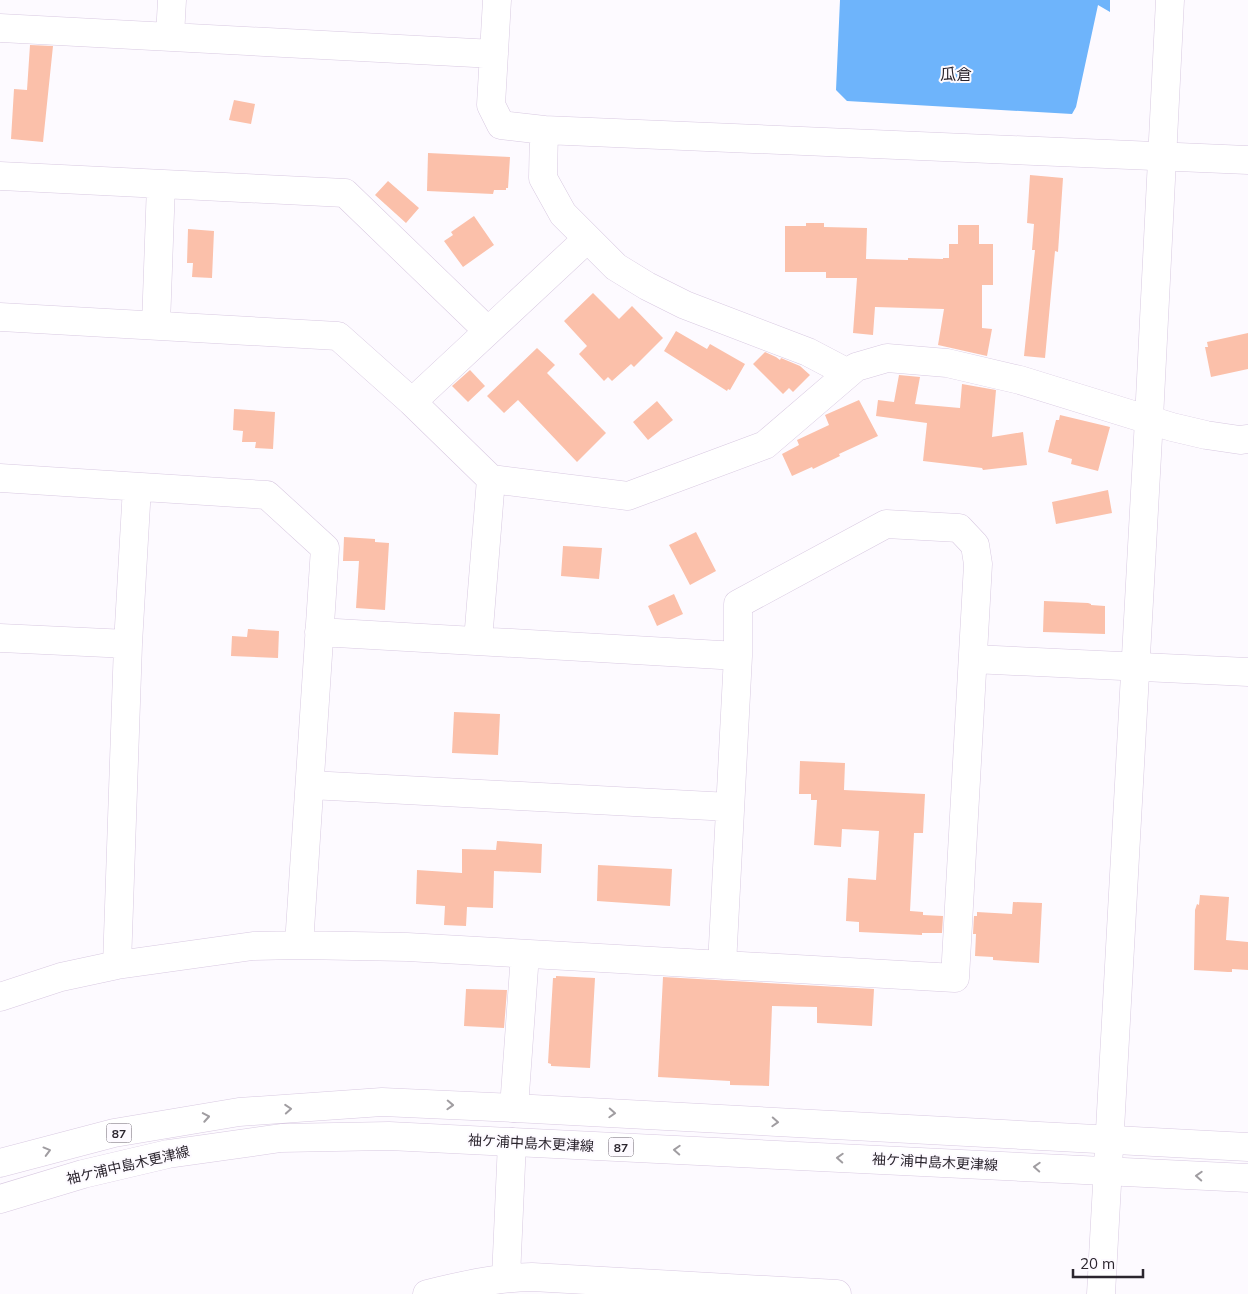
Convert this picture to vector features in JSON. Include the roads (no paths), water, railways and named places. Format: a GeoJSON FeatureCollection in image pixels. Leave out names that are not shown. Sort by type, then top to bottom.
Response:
{"type":"FeatureCollection","features":[{"type":"Feature","properties":{"kind":"street"},"geometry":{"type":"LineString","coordinates":[[170,36],[172,0]]}},
{"type":"Feature","properties":{"kind":"street"},"geometry":{"type":"LineString","coordinates":[[497,0],[491,105],[500,125],[544,130],[1248,160]]}},
{"type":"Feature","properties":{"kind":"street"},"geometry":{"type":"LineString","coordinates":[[1101,1294],[1170,0]]}},
{"type":"Feature","properties":{"kind":"street"},"geometry":{"type":"LineString","coordinates":[[0,28],[494,54]]}},
{"type":"Feature","properties":{"kind":"street"},"geometry":{"type":"LineString","coordinates":[[544,130],[543,178],[563,214],[616,267],[646,286],[686,305],[808,352],[848,373]]}},
{"type":"Feature","properties":{"kind":"street"},"geometry":{"type":"LineString","coordinates":[[0,176],[345,193],[488,331]]}},
{"type":"Feature","properties":{"kind":"street"},"geometry":{"type":"LineString","coordinates":[[156,325],[161,184]]}},
{"type":"Feature","properties":{"kind":"street"},"geometry":{"type":"LineString","coordinates":[[412,402],[587,239]]}},
{"type":"Feature","properties":{"kind":"street"},"geometry":{"type":"LineString","coordinates":[[0,317],[338,336],[412,402],[491,479],[628,496],[765,445],[856,367],[887,358],[947,363],[1020,380],[1149,420],[1206,435],[1248,440]]}},
{"type":"Feature","properties":{"kind":"street"},"geometry":{"type":"LineString","coordinates":[[0,478],[267,495],[325,548],[299,945]]}},
{"type":"Feature","properties":{"kind":"street"},"geometry":{"type":"LineString","coordinates":[[478,641],[491,479]]}},
{"type":"Feature","properties":{"kind":"street"},"geometry":{"type":"LineString","coordinates":[[116,965],[128,644],[137,487]]}},
{"type":"Feature","properties":{"kind":"street"},"geometry":{"type":"LineString","coordinates":[[0,997],[61,977],[116,965],[253,946],[299,945],[406,947],[955,978],[978,564],[975,546],[959,528],[886,524],[738,604],[738,656],[722,964]]}},
{"type":"Feature","properties":{"kind":"street"},"geometry":{"type":"LineString","coordinates":[[319,632],[738,656]]}},
{"type":"Feature","properties":{"kind":"street"},"geometry":{"type":"LineString","coordinates":[[0,638],[128,644]]}},
{"type":"Feature","properties":{"kind":"street"},"geometry":{"type":"LineString","coordinates":[[973,659],[1248,672]]}},
{"type":"Feature","properties":{"kind":"street"},"geometry":{"type":"LineString","coordinates":[[310,785],[730,807]]}},
{"type":"Feature","properties":{"kind":"street"},"geometry":{"type":"LineString","coordinates":[[514,1108],[525,954]]}},
{"type":"Feature","properties":{"kind":"street","name":"87"},"geometry":{"type":"LineString","coordinates":[[0,1163],[114,1133],[239,1112],[382,1102],[1248,1147]]}},
{"type":"Feature","properties":{"kind":"street","name":"袖ケ浦中島木更津線"},"geometry":{"type":"LineString","coordinates":[[0,1199],[83,1174],[168,1154],[281,1138],[389,1136],[1248,1178]]}},
{"type":"Feature","properties":{"kind":"street"},"geometry":{"type":"LineString","coordinates":[[506,1278],[512,1142]]}},
{"type":"Feature","properties":{"kind":"street"},"geometry":{"type":"LineString","coordinates":[[427,1294],[486,1280],[532,1277],[653,1289],[837,1294]]}},
{"type":"Feature","properties":{"kind":"water"},"geometry":{"type":"Polygon","coordinates":[[[840,0],[1110,0],[1110,12],[1098,5],[1076,107],[1072,114],[847,101],[836,90],[840,0]]]}},
{"type":"Feature","properties":{"kind":"district","name":"瓜倉"},"geometry":{"type":"Point","coordinates":[956,74]}}]}
